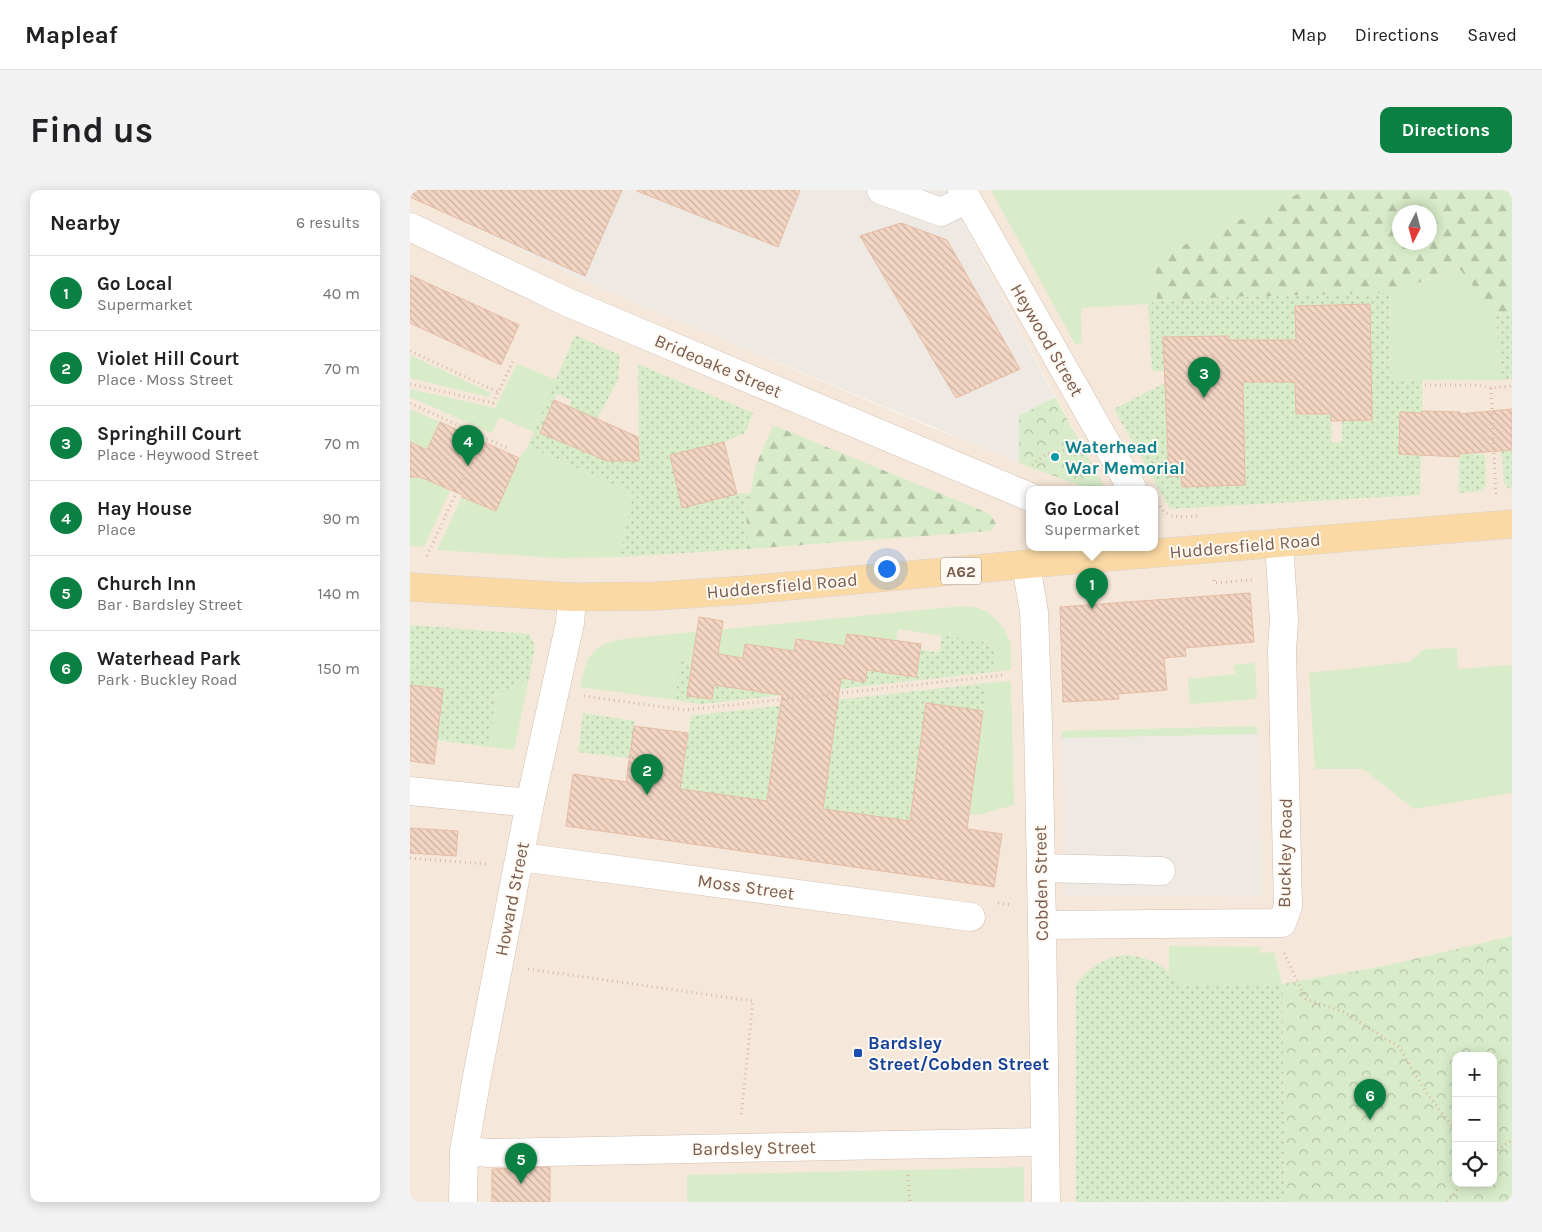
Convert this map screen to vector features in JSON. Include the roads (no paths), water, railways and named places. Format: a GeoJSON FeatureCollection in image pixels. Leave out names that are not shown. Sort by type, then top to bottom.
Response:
{"type":"FeatureCollection","features":[{"type":"Feature","properties":{"kind":"main road","name":"Huddersfield Road"},"geometry":{"type":"LineString","coordinates":[[1158,550],[1279,543],[1512,524]]}},
{"type":"Feature","properties":{"kind":"main road","name":"Huddersfield Road"},"geometry":{"type":"LineString","coordinates":[[410,587],[572,597],[657,596],[1026,565],[1082,553],[1130,551]]}},
{"type":"Feature","properties":{"kind":"street"},"geometry":{"type":"LineString","coordinates":[[881,190],[941,212],[965,194]]}},
{"type":"Feature","properties":{"kind":"street","name":"Heywood Street"},"geometry":{"type":"LineString","coordinates":[[965,194],[1131,486]]}},
{"type":"Feature","properties":{"kind":"street","name":"Brideoake Street"},"geometry":{"type":"LineString","coordinates":[[410,227],[567,302],[1026,495]]}},
{"type":"Feature","properties":{"kind":"street","name":"Buckley Road"},"geometry":{"type":"LineString","coordinates":[[1042,925],[1282,923],[1288,906],[1282,650],[1284,620],[1279,543]]}},
{"type":"Feature","properties":{"kind":"street","name":"Cobden Street"},"geometry":{"type":"LineString","coordinates":[[1026,565],[1034,612],[1041,868],[1046,1202]]}},
{"type":"Feature","properties":{"kind":"street","name":"Howard Street"},"geometry":{"type":"LineString","coordinates":[[463,1202],[464,1151],[478,1071],[530,803],[570,623],[572,597]]}},
{"type":"Feature","properties":{"kind":"street"},"geometry":{"type":"LineString","coordinates":[[410,791],[530,803]]}},
{"type":"Feature","properties":{"kind":"street","name":"Moss Street"},"geometry":{"type":"LineString","coordinates":[[521,857],[971,917]]}},
{"type":"Feature","properties":{"kind":"street"},"geometry":{"type":"LineString","coordinates":[[1041,868],[1161,871]]}},
{"type":"Feature","properties":{"kind":"street","name":"Bardsley Street"},"geometry":{"type":"LineString","coordinates":[[464,1151],[500,1153],[1045,1142]]}},
{"type":"Feature","properties":{"kind":"place","name":"Springhill Court"},"geometry":{"type":"Point","coordinates":[1204,398]}},
{"type":"Feature","properties":{"kind":"place","name":"Waterhead War Memorial"},"geometry":{"type":"Point","coordinates":[1055,457]}},
{"type":"Feature","properties":{"kind":"place","name":"Hay House"},"geometry":{"type":"Point","coordinates":[468,466]}},
{"type":"Feature","properties":{"kind":"place","name":"Go Local"},"geometry":{"type":"Point","coordinates":[1092,609]}},
{"type":"Feature","properties":{"kind":"place","name":"Violet Hill Court"},"geometry":{"type":"Point","coordinates":[647,795]}},
{"type":"Feature","properties":{"kind":"place","name":"Bardsley Street/Cobden Street"},"geometry":{"type":"Point","coordinates":[858,1053]}},
{"type":"Feature","properties":{"kind":"place","name":"Waterhead Park"},"geometry":{"type":"Point","coordinates":[1370,1120]}},
{"type":"Feature","properties":{"kind":"place","name":"Church Inn"},"geometry":{"type":"Point","coordinates":[521,1184]}}]}
